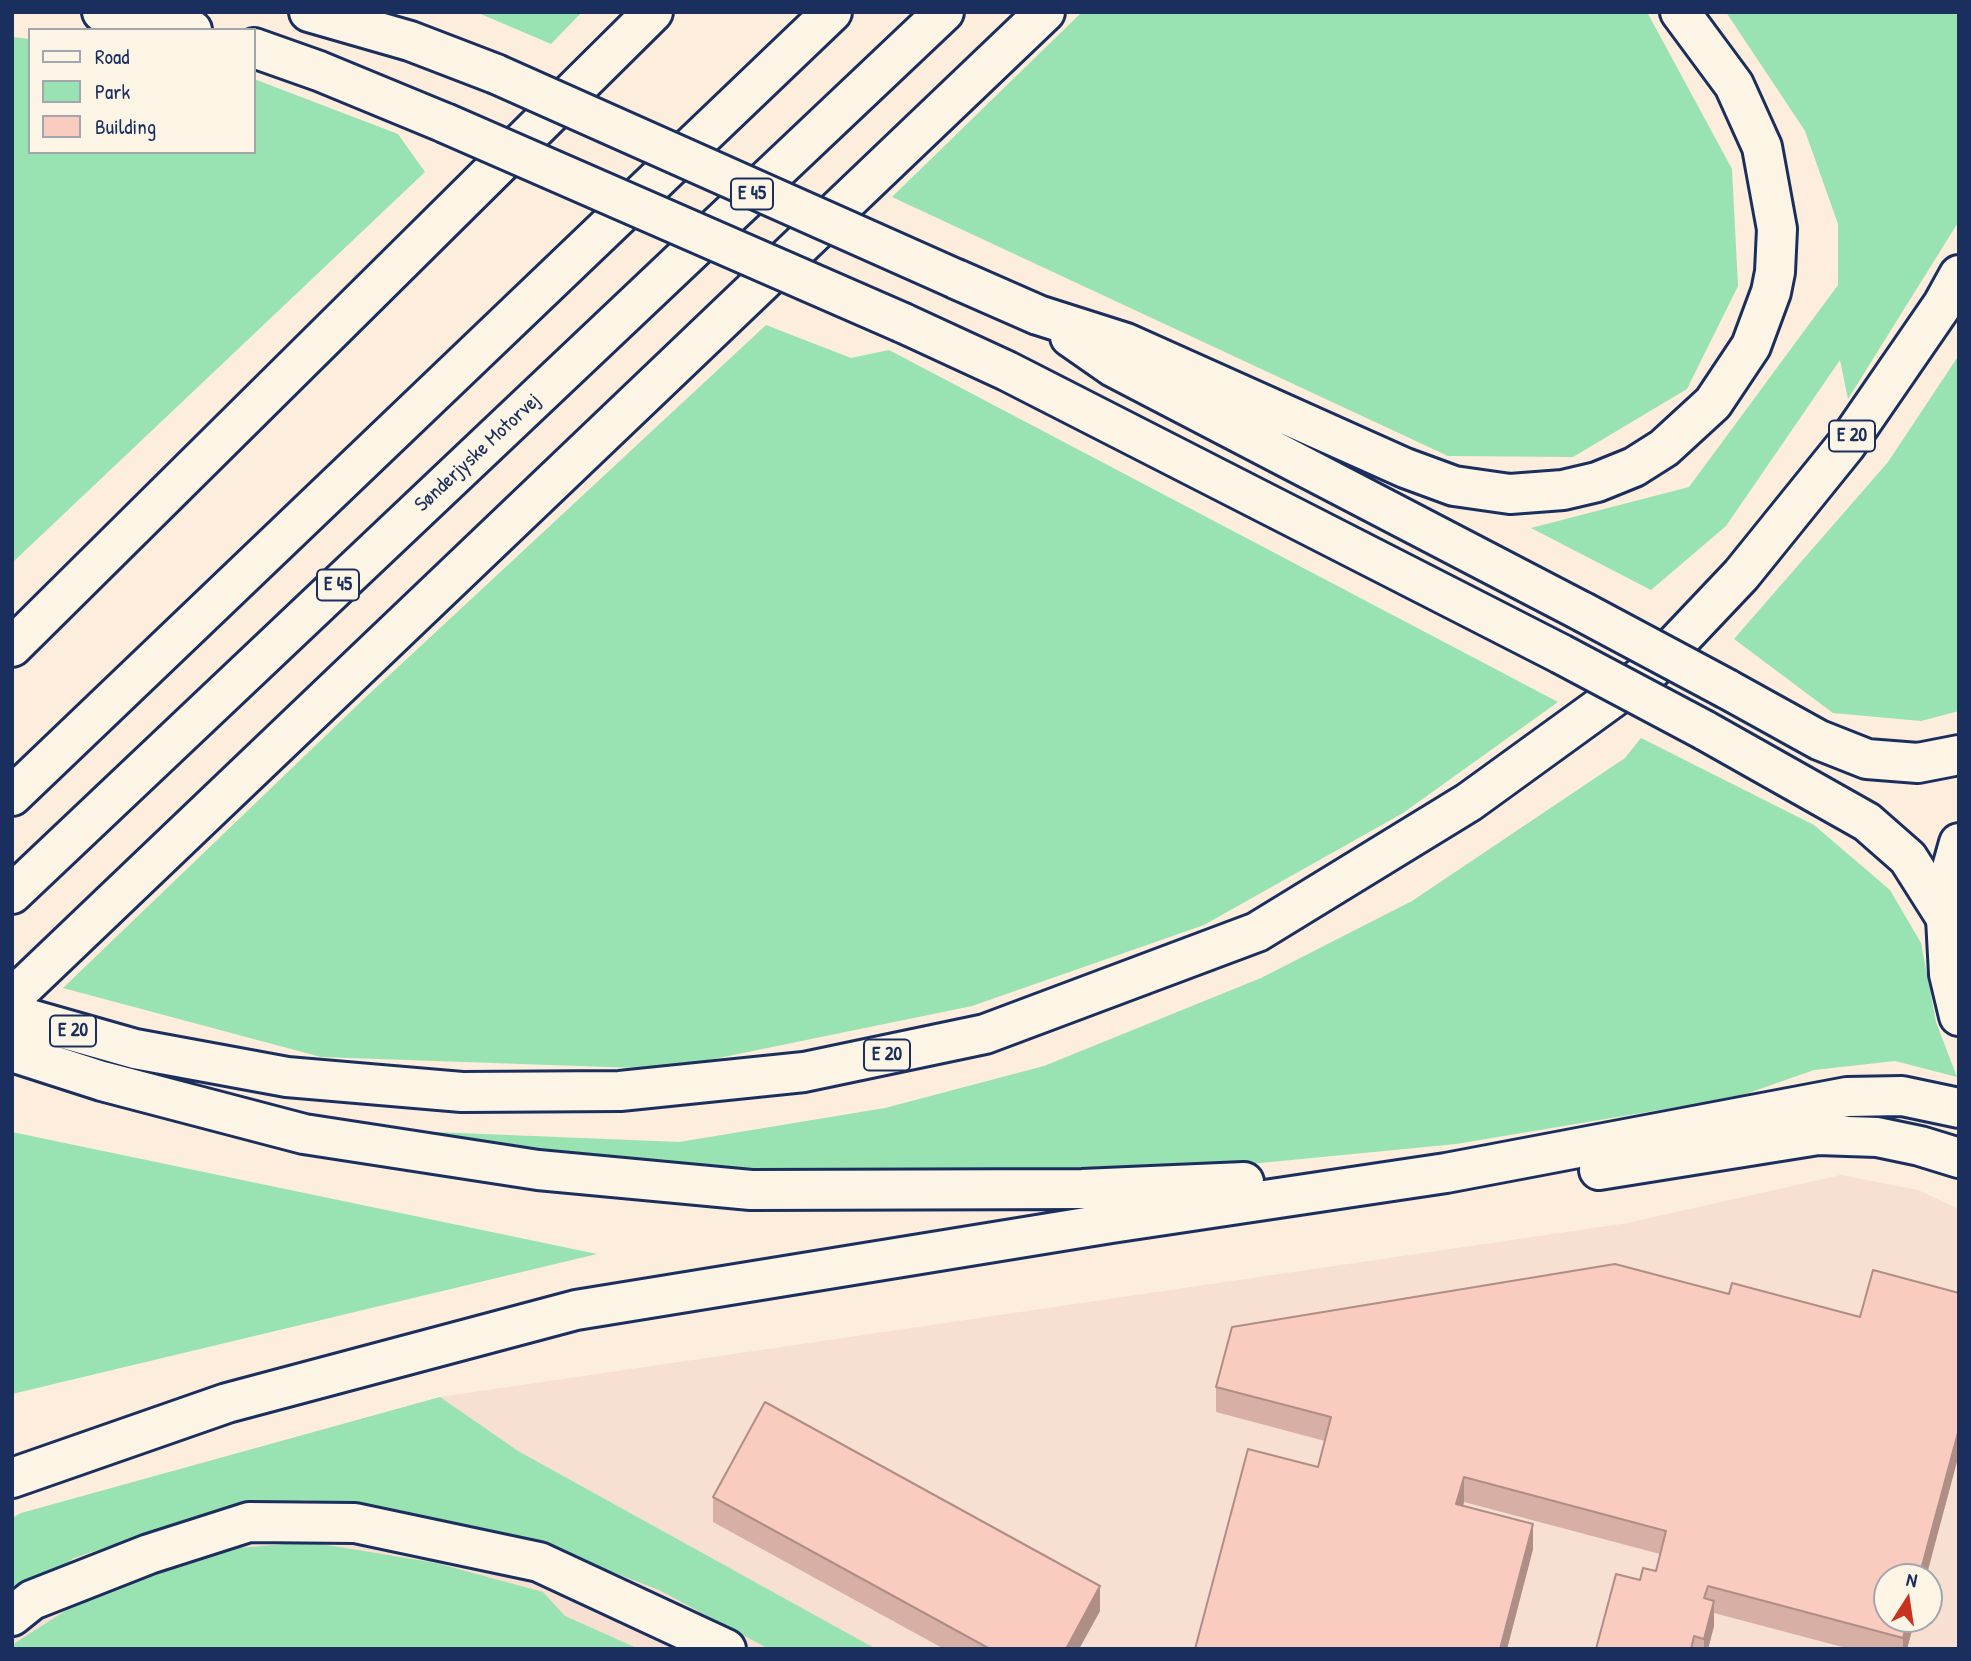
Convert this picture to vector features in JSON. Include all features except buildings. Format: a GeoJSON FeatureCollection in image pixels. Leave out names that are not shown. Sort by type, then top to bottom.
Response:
{"type":"FeatureCollection","features":[{"type":"Feature","properties":{"kind":"main road"},"geometry":{"type":"LineString","coordinates":[[102,12],[182,28]]}},
{"type":"Feature","properties":{"kind":"main road"},"geometry":{"type":"LineString","coordinates":[[309,12],[410,41],[496,75],[1038,315],[1126,342],[1405,468],[1454,486],[1485,492],[1539,493],[1597,482],[1634,467],[1664,448],[1693,424],[1736,372],[1751,346],[1766,305],[1777,253],[1774,200],[1754,128],[1734,85],[1680,12]]}},
{"type":"Feature","properties":{"kind":"main road"},"geometry":{"type":"LineString","coordinates":[[355,12],[410,41]]}},
{"type":"Feature","properties":{"kind":"main road"},"geometry":{"type":"LineString","coordinates":[[474,189],[636,12]]}},
{"type":"Feature","properties":{"kind":"main road"},"geometry":{"type":"LineString","coordinates":[[12,647],[653,12]]}},
{"type":"Feature","properties":{"kind":"main road"},"geometry":{"type":"LineString","coordinates":[[12,796],[832,12]]}},
{"type":"Feature","properties":{"kind":"main road","name":"Sønderjyske Motorvej"},"geometry":{"type":"LineString","coordinates":[[12,894],[944,12]]}},
{"type":"Feature","properties":{"kind":"main road"},"geometry":{"type":"LineString","coordinates":[[12,998],[1045,12]]}},
{"type":"Feature","properties":{"kind":"main road"},"geometry":{"type":"LineString","coordinates":[[256,49],[319,71],[445,123],[904,323],[1007,371],[1561,653],[1867,822],[1908,858],[1946,918]]}},
{"type":"Feature","properties":{"kind":"main road","name":"E 20"},"geometry":{"type":"LineString","coordinates":[[12,1014],[135,1049],[287,1077],[462,1092],[620,1091],[778,1075],[985,1034],[1256,932],[1469,802],[1651,670],[1741,575],[1846,445],[1944,304],[1959,275]]}},
{"type":"Feature","properties":{"kind":"main road"},"geometry":{"type":"LineString","coordinates":[[1038,315],[1113,367],[1583,611],[1819,740],[1867,758],[1918,763],[1959,755]]}},
{"type":"Feature","properties":{"kind":"main road"},"geometry":{"type":"LineString","coordinates":[[12,613],[208,451]]}},
{"type":"Feature","properties":{"kind":"main road"},"geometry":{"type":"LineString","coordinates":[[1959,844],[1952,868],[1946,918],[1949,974],[1959,1016]]}},
{"type":"Feature","properties":{"kind":"main road"},"geometry":{"type":"LineString","coordinates":[[12,1052],[102,1081],[304,1134],[538,1170],[751,1190],[1082,1189],[1446,1173]]}},
{"type":"Feature","properties":{"kind":"main road"},"geometry":{"type":"LineString","coordinates":[[12,1478],[227,1402],[576,1310],[1111,1223],[1446,1173],[1847,1097],[1902,1096],[1959,1108]]}},
{"type":"Feature","properties":{"kind":"main road"},"geometry":{"type":"LineString","coordinates":[[1111,1223],[1344,1211],[1818,1135],[1877,1137],[1959,1158]]}},
{"type":"Feature","properties":{"kind":"main road"},"geometry":{"type":"LineString","coordinates":[[12,1616],[33,1600],[149,1554],[248,1522],[355,1523],[539,1562],[726,1649]]}},
{"type":"Feature","properties":{"kind":"shaded area"},"geometry":{"type":"Polygon","coordinates":[[[1841,1175],[1918,1190],[1959,1209],[1959,1649],[12,1649],[12,1518],[440,1397],[1628,1223],[1841,1175]]]}},
{"type":"Feature","properties":{"kind":"green space"},"geometry":{"type":"Polygon","coordinates":[[[476,12],[582,12],[551,44],[476,12]]]}},
{"type":"Feature","properties":{"kind":"green space"},"geometry":{"type":"Polygon","coordinates":[[[1082,12],[1647,12],[1732,169],[1738,286],[1687,389],[1573,457],[1448,456],[892,197],[1082,12]]]}},
{"type":"Feature","properties":{"kind":"green space"},"geometry":{"type":"Polygon","coordinates":[[[1726,12],[1959,12],[1959,221],[1848,399],[1840,360],[1726,526],[1651,590],[1531,528],[1689,487],[1838,285],[1838,224],[1805,131],[1726,12]]]}},
{"type":"Feature","properties":{"kind":"green space"},"geometry":{"type":"Polygon","coordinates":[[[12,37],[28,39],[28,154],[256,154],[256,80],[398,134],[425,172],[12,563],[12,37]]]}},
{"type":"Feature","properties":{"kind":"green space"},"geometry":{"type":"Polygon","coordinates":[[[766,325],[851,358],[889,350],[1558,702],[1403,813],[1204,925],[972,1006],[665,1069],[321,1057],[63,988],[368,695],[766,325]]]}},
{"type":"Feature","properties":{"kind":"green space"},"geometry":{"type":"Polygon","coordinates":[[[1959,355],[1959,711],[1921,721],[1833,713],[1734,639],[1888,462],[1959,355]]]}},
{"type":"Feature","properties":{"kind":"green space"},"geometry":{"type":"Polygon","coordinates":[[[1641,738],[1814,825],[1890,890],[1921,943],[1936,1022],[1957,1077],[1895,1061],[1814,1070],[1737,1097],[1456,1144],[1178,1171],[890,1179],[622,1166],[386,1130],[679,1142],[885,1108],[1044,1066],[1261,978],[1412,901],[1625,758],[1641,738]]]}},
{"type":"Feature","properties":{"kind":"green space"},"geometry":{"type":"Polygon","coordinates":[[[12,1132],[597,1254],[12,1394],[12,1132]]]}},
{"type":"Feature","properties":{"kind":"green space"},"geometry":{"type":"Polygon","coordinates":[[[440,1397],[518,1451],[876,1649],[769,1649],[659,1590],[550,1548],[434,1518],[306,1500],[207,1514],[74,1558],[12,1600],[12,1518],[21,1513],[440,1397]]]}},
{"type":"Feature","properties":{"kind":"green space"},"geometry":{"type":"Polygon","coordinates":[[[309,1542],[436,1563],[543,1592],[565,1616],[639,1649],[12,1649],[12,1645],[93,1593],[203,1551],[309,1542]]]}}]}
